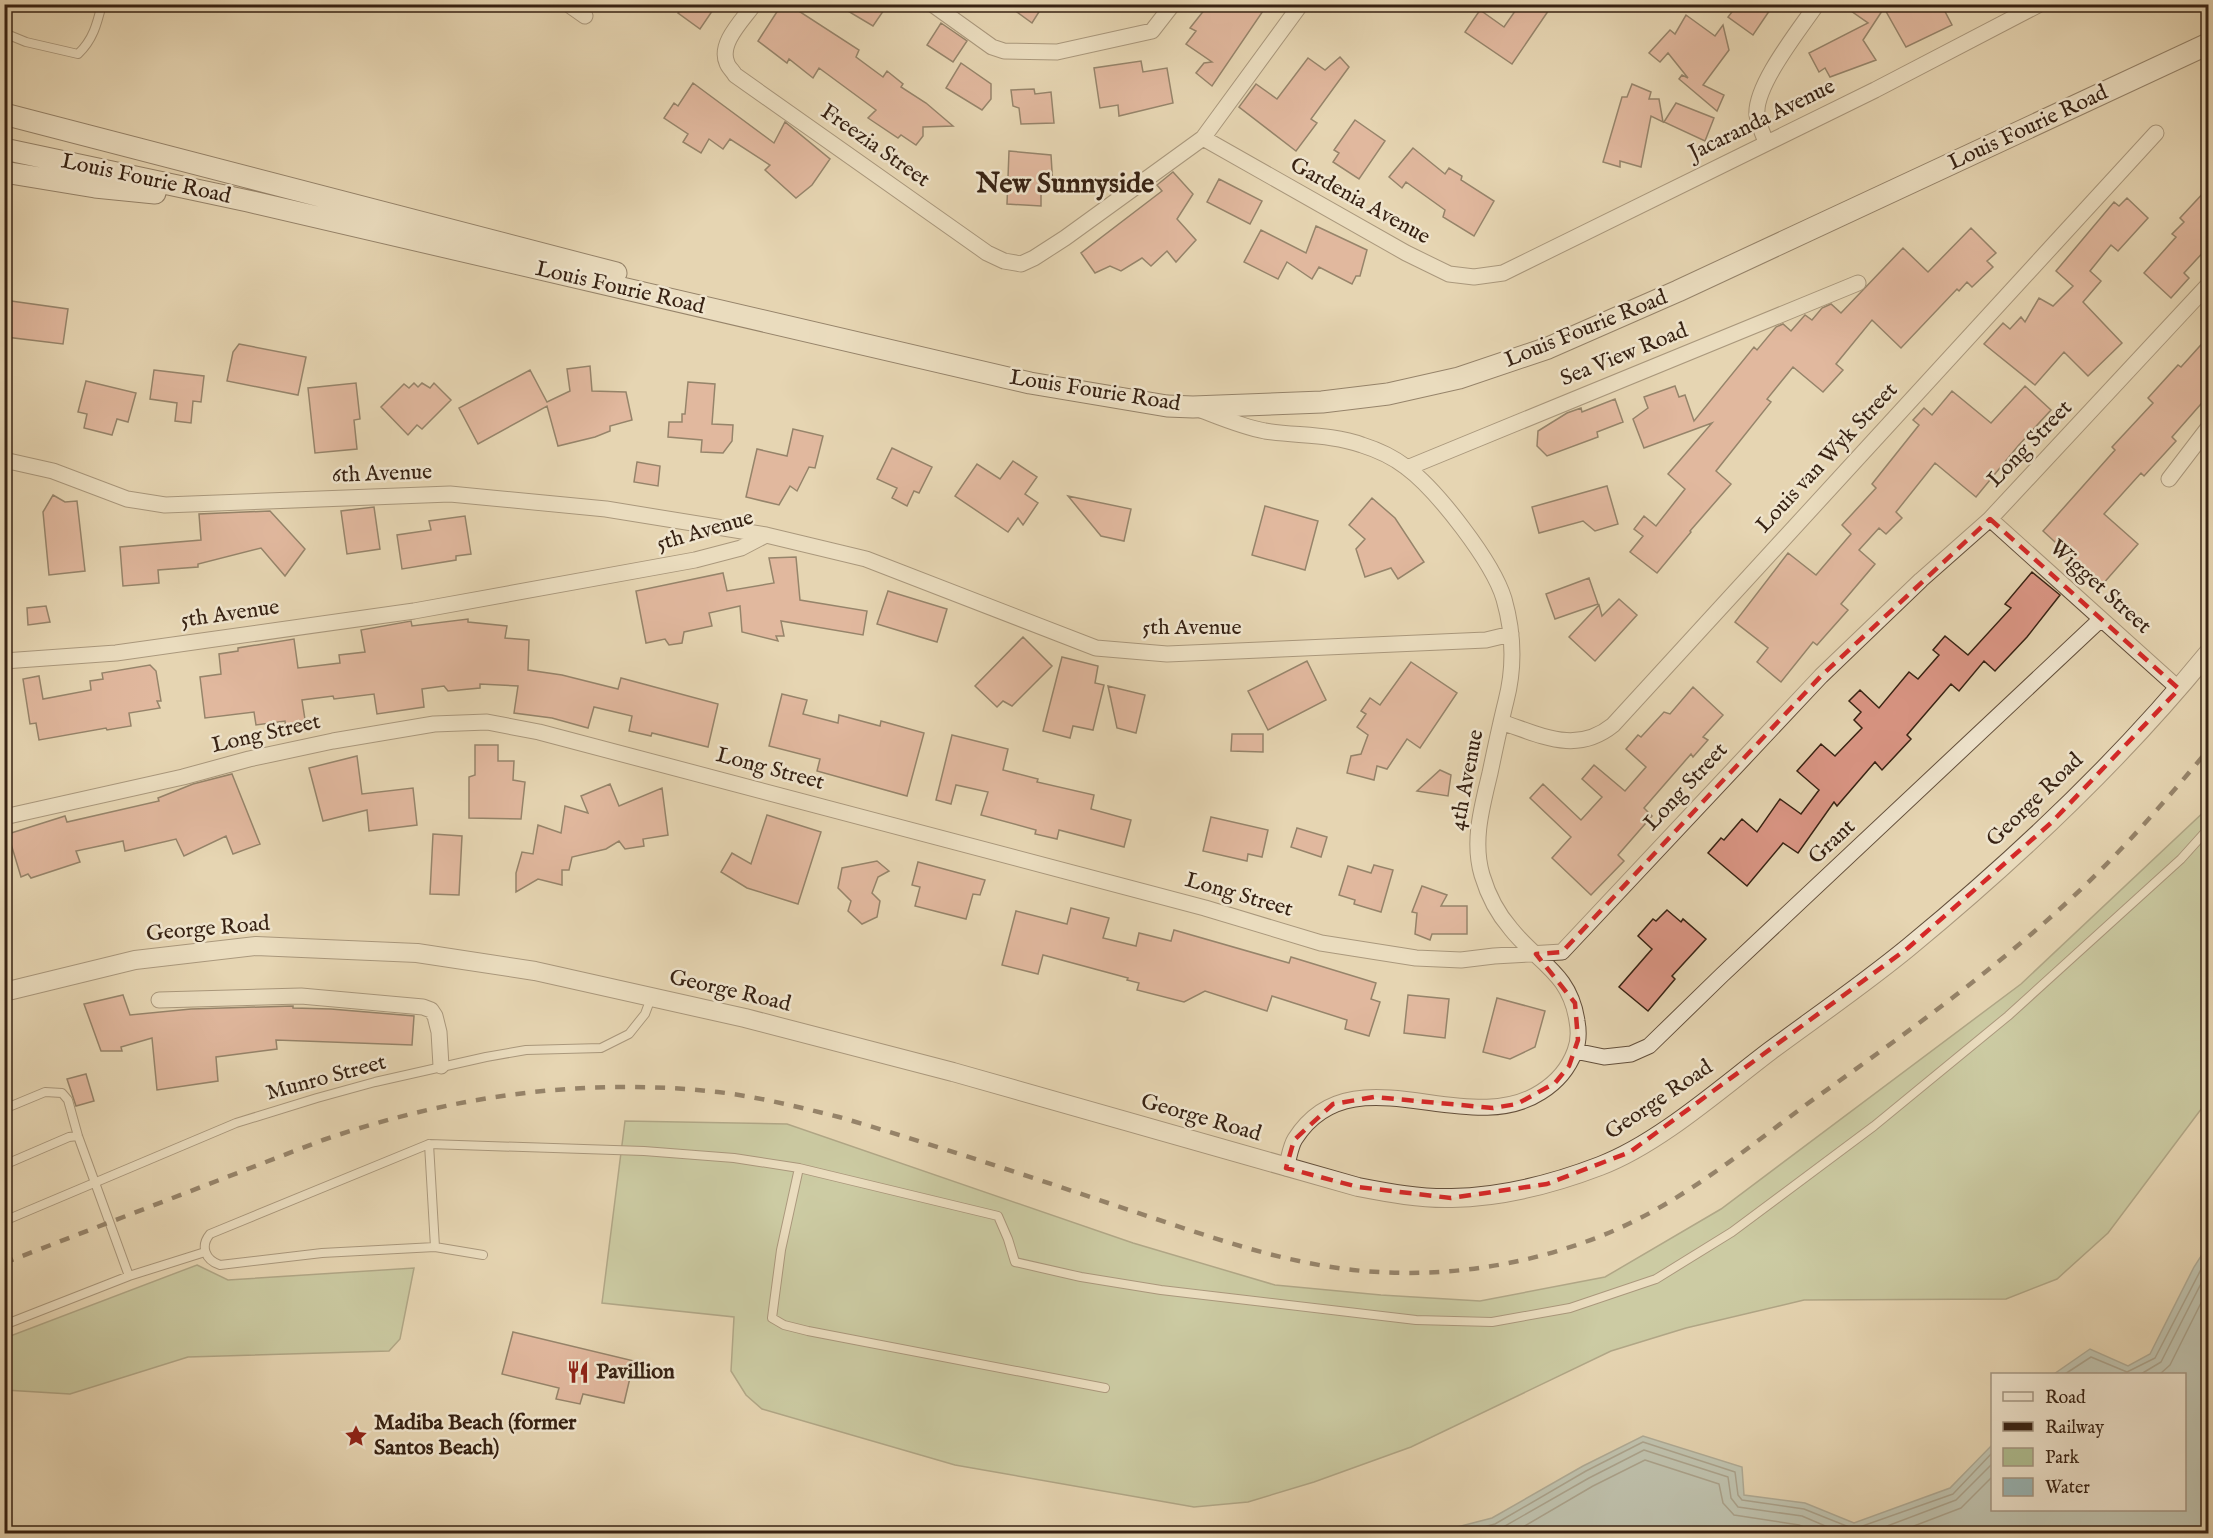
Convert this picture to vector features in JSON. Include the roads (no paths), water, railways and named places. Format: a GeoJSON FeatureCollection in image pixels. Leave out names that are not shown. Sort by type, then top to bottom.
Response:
{"type":"FeatureCollection","features":[{"type":"Feature","properties":{"kind":"main road","name":"Louis Fourie Road"},"geometry":{"type":"LineString","coordinates":[[4,149],[248,201],[1030,383],[1167,406],[1322,402],[1388,394],[1459,378],[1548,348],[1678,291],[2208,44]]}},
{"type":"Feature","properties":{"kind":"main road"},"geometry":{"type":"LineString","coordinates":[[4,114],[698,293],[1030,383]]}},
{"type":"Feature","properties":{"kind":"main road"},"geometry":{"type":"LineString","coordinates":[[4,172],[95,187],[248,201]]}},
{"type":"Feature","properties":{"kind":"street"},"geometry":{"type":"LineString","coordinates":[[568,4],[585,16]]}},
{"type":"Feature","properties":{"kind":"street","name":"Freezia Street"},"geometry":{"type":"LineString","coordinates":[[754,4],[730,39],[725,51],[726,62],[735,75],[977,246],[1004,261],[1021,264],[1034,258],[1203,138]]}},
{"type":"Feature","properties":{"kind":"street"},"geometry":{"type":"LineString","coordinates":[[932,4],[992,47],[1004,51],[1057,52],[1152,31],[1173,4]]}},
{"type":"Feature","properties":{"kind":"street"},"geometry":{"type":"LineString","coordinates":[[1203,138],[1301,4]]}},
{"type":"Feature","properties":{"kind":"street"},"geometry":{"type":"LineString","coordinates":[[1766,142],[1757,116],[1758,99],[1779,61],[1817,4]]}},
{"type":"Feature","properties":{"kind":"street","name":"Jacaranda Avenue"},"geometry":{"type":"LineString","coordinates":[[1503,273],[1875,90],[2040,4]]}},
{"type":"Feature","properties":{"kind":"street","name":"Louis van Wyk Street"},"geometry":{"type":"LineString","coordinates":[[1501,722],[1569,742],[1588,739],[1603,733],[1613,725],[2156,133]]}},
{"type":"Feature","properties":{"kind":"street","name":"Gardenia Avenue"},"geometry":{"type":"LineString","coordinates":[[1203,138],[1406,253],[1449,274],[1474,277],[1503,273]]}},
{"type":"Feature","properties":{"kind":"street","name":"Sea View Road"},"geometry":{"type":"LineString","coordinates":[[1407,468],[1858,283]]}},
{"type":"Feature","properties":{"kind":"street","name":"Long Street"},"geometry":{"type":"LineString","coordinates":[[4,817],[333,741],[434,724],[488,722],[540,732],[839,811],[1205,908],[1322,943],[1416,958],[1461,960],[1562,952],[1821,676],[1920,580],[1990,519],[2208,285]]}},
{"type":"Feature","properties":{"kind":"street","name":"4th Avenue"},"geometry":{"type":"LineString","coordinates":[[1193,407],[1262,430],[1359,444],[1385,454],[1407,468],[1453,515],[1480,552],[1503,595],[1511,634],[1513,670],[1479,821],[1478,855],[1488,894],[1499,914],[1512,932],[1563,983],[1575,1003],[1578,1040],[1569,1066],[1555,1083],[1534,1097],[1517,1104],[1493,1108],[1469,1108],[1405,1098],[1374,1097],[1333,1104],[1318,1115],[1293,1140],[1286,1168]]}},
{"type":"Feature","properties":{"kind":"street"},"geometry":{"type":"LineString","coordinates":[[2169,479],[2208,428]]}},
{"type":"Feature","properties":{"kind":"street","name":"6th Avenue"},"geometry":{"type":"LineString","coordinates":[[4,460],[53,471],[128,499],[165,505],[450,494],[606,509],[766,535]]}},
{"type":"Feature","properties":{"kind":"street","name":"Wigget Street"},"geometry":{"type":"LineString","coordinates":[[1990,519],[2179,689]]}},
{"type":"Feature","properties":{"kind":"street","name":"5th Avenue"},"geometry":{"type":"LineString","coordinates":[[4,661],[116,653],[414,611],[695,560],[741,548],[766,535],[866,559],[1096,648],[1167,654],[1486,640],[1511,634]]}},
{"type":"Feature","properties":{"kind":"street","name":"Grant"},"geometry":{"type":"LineString","coordinates":[[1575,1051],[1604,1057],[1631,1054],[1649,1046],[2102,619]]}},
{"type":"Feature","properties":{"kind":"street","name":"George Road"},"geometry":{"type":"LineString","coordinates":[[4,992],[135,960],[256,946],[417,953],[535,971],[745,1018],[941,1069],[1358,1187],[1401,1195],[1451,1198],[1504,1194],[1547,1184],[1602,1165],[1630,1152],[1682,1118],[1908,948],[2051,823],[2179,689],[2208,652]]}},
{"type":"Feature","properties":{"kind":"street"},"geometry":{"type":"LineString","coordinates":[[159,1000],[301,996],[423,1007],[431,1010],[437,1023],[441,1066]]}},
{"type":"Feature","properties":{"kind":"lane"},"geometry":{"type":"LineString","coordinates":[[4,33],[26,42],[78,54],[88,44],[97,27],[102,4]]}},
{"type":"Feature","properties":{"kind":"lane"},"geometry":{"type":"LineString","coordinates":[[483,1256],[435,1247],[322,1253],[220,1265],[209,1259],[204,1245],[210,1234],[429,1144],[644,1151],[734,1158],[799,1168],[998,1216],[1015,1262],[1081,1277],[1161,1290],[1416,1320],[1492,1322],[1570,1308],[1656,1280],[1732,1232],[1874,1126],[2008,1016],[2181,859],[2208,829]]}},
{"type":"Feature","properties":{"kind":"lane","name":"Munro Street"},"geometry":{"type":"LineString","coordinates":[[4,1221],[236,1123],[375,1082],[441,1066],[526,1050],[601,1048],[629,1034],[645,1014],[652,997]]}},
{"type":"Feature","properties":{"kind":"lane"},"geometry":{"type":"LineString","coordinates":[[4,1109],[45,1092],[62,1093],[68,1100],[78,1136],[129,1276]]}},
{"type":"Feature","properties":{"kind":"lane"},"geometry":{"type":"LineString","coordinates":[[4,1165],[69,1137],[78,1136]]}},
{"type":"Feature","properties":{"kind":"lane"},"geometry":{"type":"LineString","coordinates":[[429,1144],[435,1247]]}},
{"type":"Feature","properties":{"kind":"lane"},"geometry":{"type":"LineString","coordinates":[[799,1168],[781,1250],[774,1297],[772,1318],[777,1322],[808,1331],[1105,1388]]}},
{"type":"Feature","properties":{"kind":"lane"},"geometry":{"type":"LineString","coordinates":[[4,1325],[129,1276],[205,1252]]}},
{"type":"Feature","properties":{"kind":"water"},"geometry":{"type":"Polygon","coordinates":[[[2208,1245],[2208,1533],[1434,1533],[1492,1518],[1583,1466],[1643,1436],[1742,1467],[1744,1495],[1805,1503],[1854,1523],[1950,1488],[1991,1446],[1991,1511],[2186,1511],[2186,1373],[2055,1373],[2090,1349],[2128,1366],[2150,1354],[2194,1267],[2208,1245]]]}},
{"type":"Feature","properties":{"kind":"railway"},"geometry":{"type":"LineString","coordinates":[[4,1263],[323,1140],[371,1125],[420,1112],[518,1094],[617,1087],[718,1092],[764,1099],[839,1117],[1234,1244],[1323,1266],[1416,1273],[1479,1268],[1541,1256],[1629,1224],[1682,1194],[1938,1009],[2002,959],[2083,888],[2138,830],[2208,750]]}},
{"type":"Feature","properties":{"kind":"place","name":"Pavillion"},"geometry":{"type":"Point","coordinates":[578,1372]}},
{"type":"Feature","properties":{"kind":"place","name":"Madiba Beach (former Santos Beach)"},"geometry":{"type":"Point","coordinates":[356,1436]}},
{"type":"Feature","properties":{"kind":"district","name":"New Sunnyside"},"geometry":{"type":"Point","coordinates":[1065,184]}}]}
